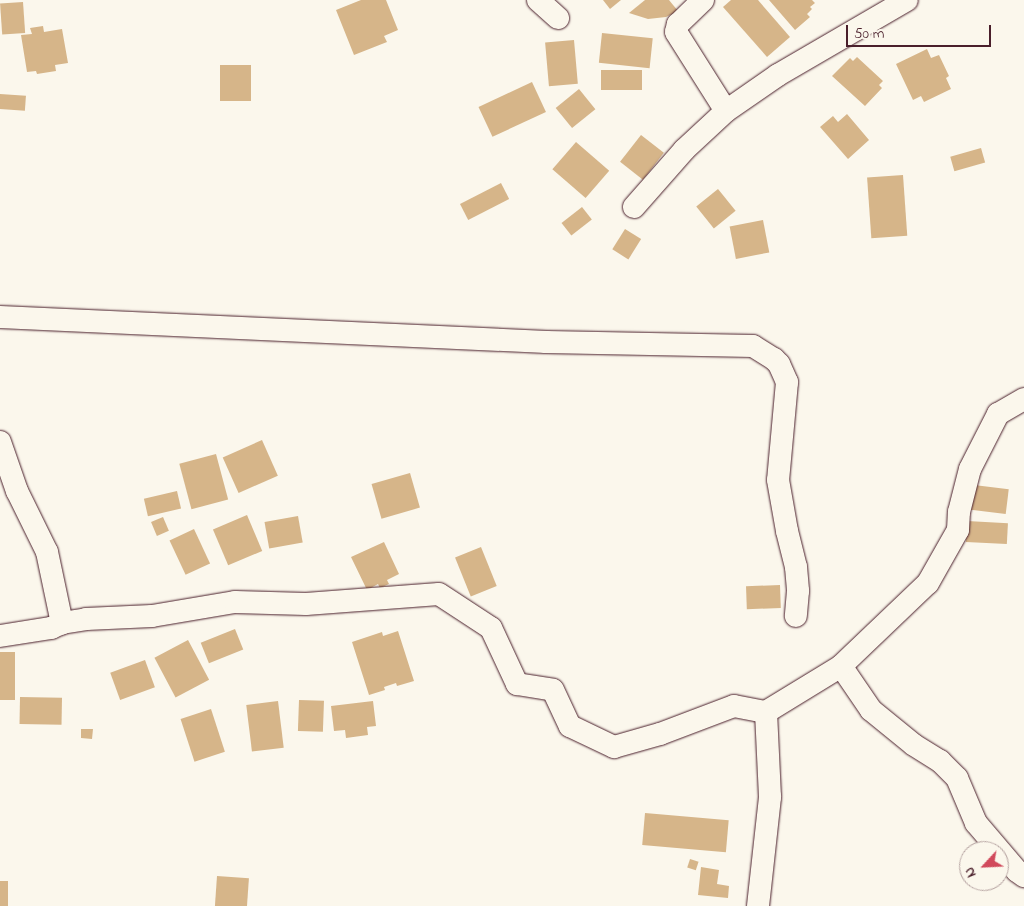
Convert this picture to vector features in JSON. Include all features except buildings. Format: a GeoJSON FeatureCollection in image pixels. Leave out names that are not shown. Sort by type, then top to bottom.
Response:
{"type":"FeatureCollection","features":[{"type":"Feature","properties":{"kind":"street"},"geometry":{"type":"LineString","coordinates":[[538,0],[558,18]]}},
{"type":"Feature","properties":{"kind":"street"},"geometry":{"type":"LineString","coordinates":[[703,0],[678,24],[676,32],[726,111]]}},
{"type":"Feature","properties":{"kind":"street"},"geometry":{"type":"LineString","coordinates":[[634,207],[684,150],[726,111],[778,75],[907,0]]}},
{"type":"Feature","properties":{"kind":"street"},"geometry":{"type":"LineString","coordinates":[[0,316],[546,342],[753,346],[780,364],[787,382],[786,406],[780,438],[778,480],[786,531],[796,568],[798,591],[796,616]]}},
{"type":"Feature","properties":{"kind":"street"},"geometry":{"type":"LineString","coordinates":[[0,636],[52,628],[62,623],[86,618],[152,616],[235,602],[306,604],[439,594],[491,628],[516,684],[553,690],[570,726],[614,747],[660,734],[734,706],[766,712],[840,666],[928,584],[958,530],[959,512],[970,469],[998,414],[1024,399]]}},
{"type":"Feature","properties":{"kind":"street"},"geometry":{"type":"LineString","coordinates":[[0,442],[17,491],[47,552],[62,623]]}},
{"type":"Feature","properties":{"kind":"street"},"geometry":{"type":"LineString","coordinates":[[840,666],[871,710],[914,745],[940,760],[957,778],[976,823],[1017,871],[1024,876]]}},
{"type":"Feature","properties":{"kind":"street"},"geometry":{"type":"LineString","coordinates":[[758,906],[770,796],[766,712]]}}]}
